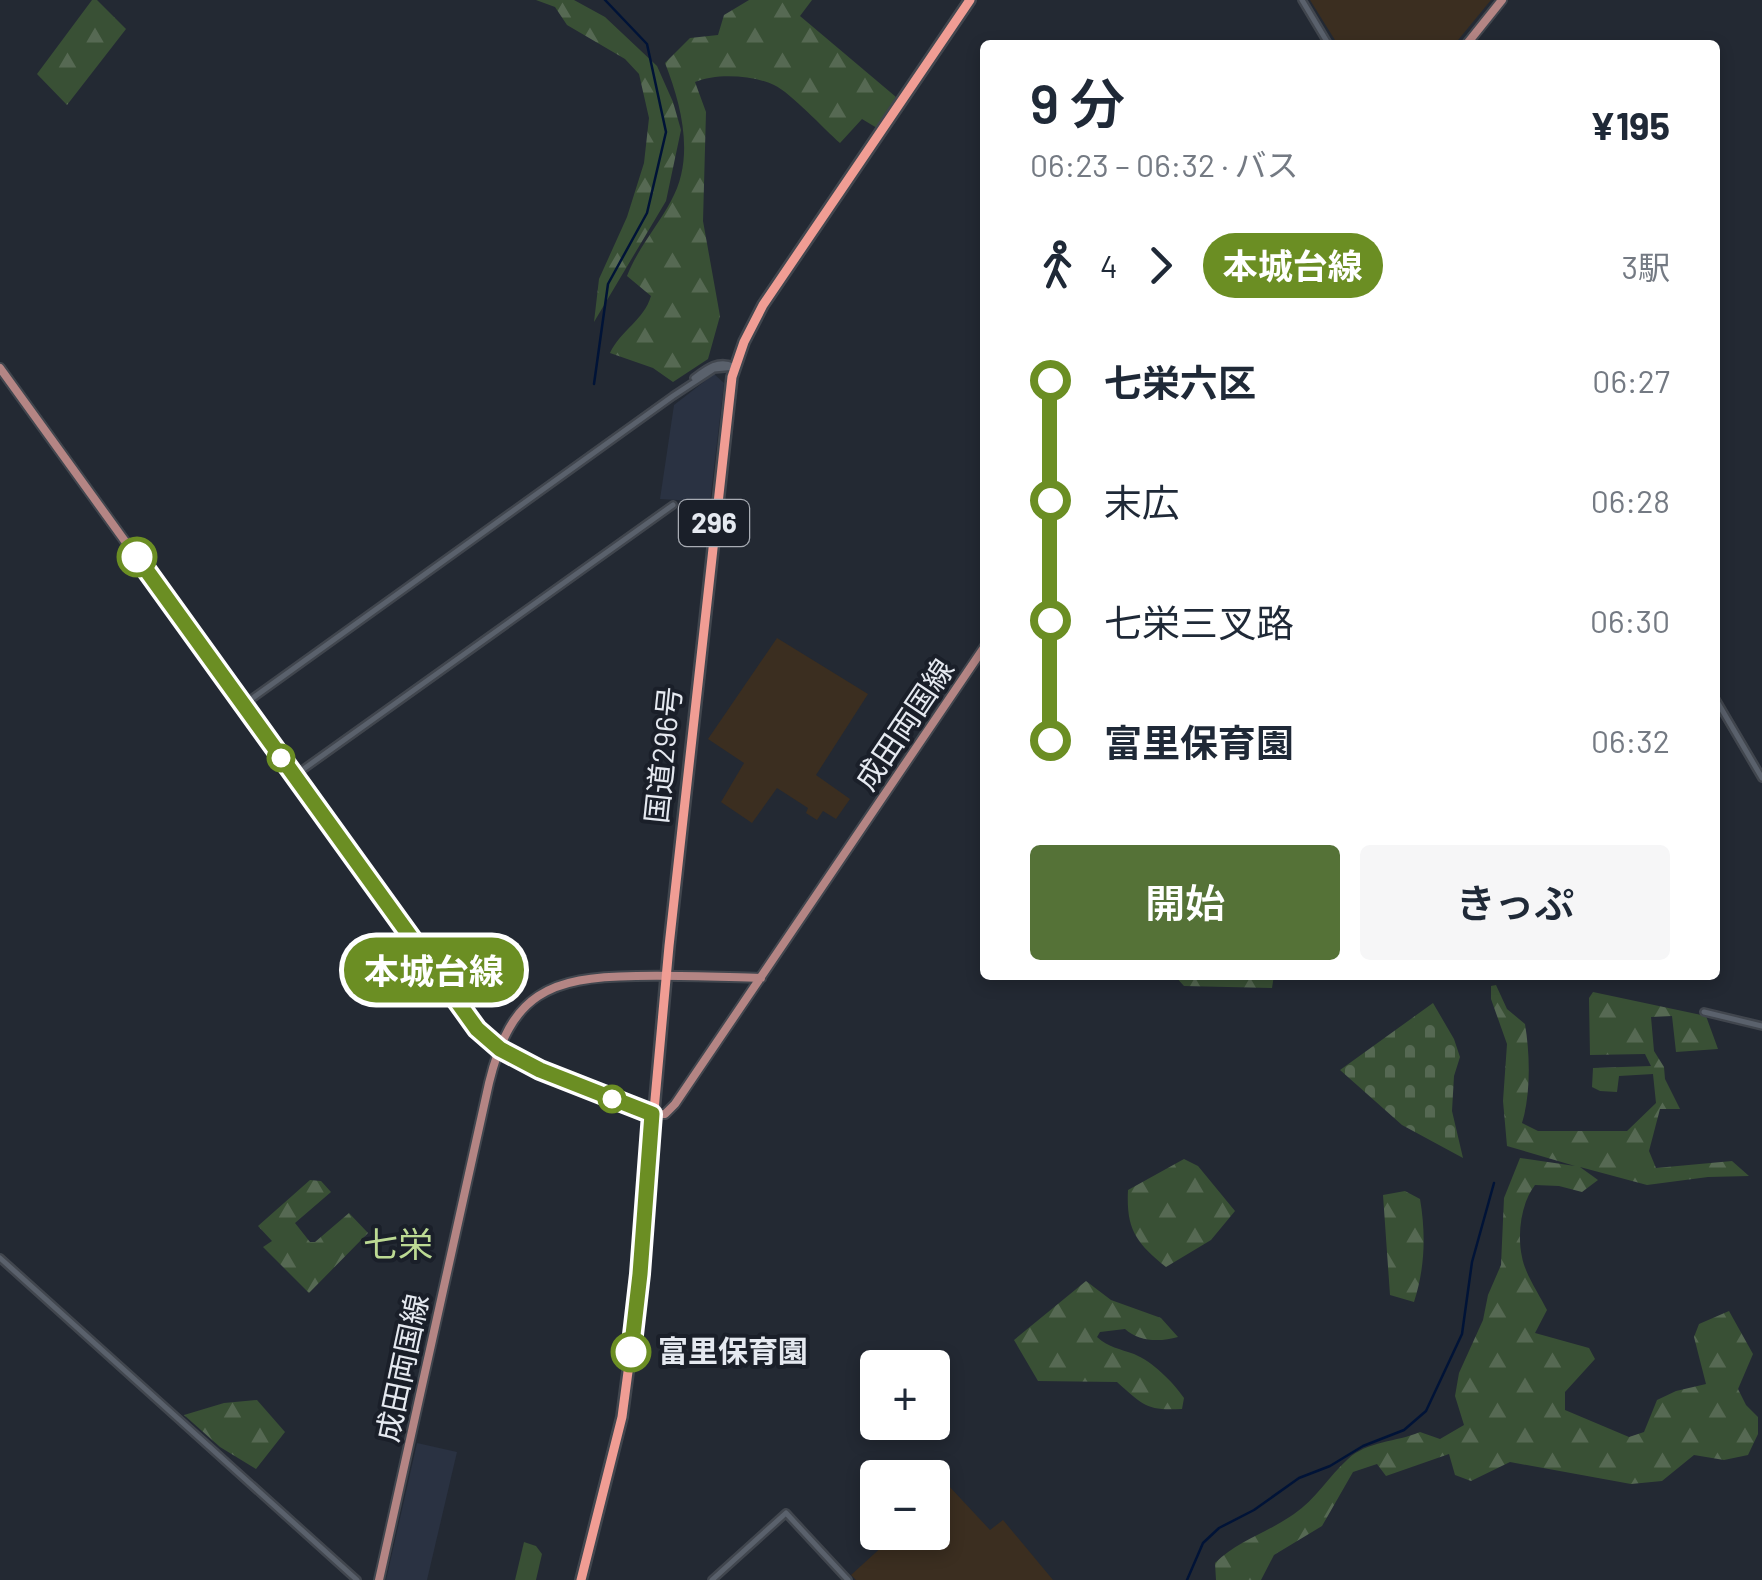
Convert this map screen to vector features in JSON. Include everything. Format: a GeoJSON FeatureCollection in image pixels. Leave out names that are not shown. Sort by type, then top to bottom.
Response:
{"type":"FeatureCollection","features":[{"type":"Feature","properties":{"kind":"highway","name":"国道296号"},"geometry":{"type":"LineString","coordinates":[[580,1580],[622,1417],[640,1274],[652,1114],[715,507],[735,367],[763,304],[970,0]]}},
{"type":"Feature","properties":{"kind":"main road"},"geometry":{"type":"LineString","coordinates":[[1472,40],[1502,0]]}},
{"type":"Feature","properties":{"kind":"main road"},"geometry":{"type":"LineString","coordinates":[[0,368],[468,1019],[500,1049],[540,1070],[652,1114]]}},
{"type":"Feature","properties":{"kind":"main road","name":"成田両国線"},"geometry":{"type":"LineString","coordinates":[[652,1114],[665,1114],[675,1104],[980,653]]}},
{"type":"Feature","properties":{"kind":"main road","name":"成田両国線"},"geometry":{"type":"LineString","coordinates":[[379,1580],[489,1083],[500,1049],[527,1004],[558,984],[578,978],[761,978]]}},
{"type":"Feature","properties":{"kind":"street"},"geometry":{"type":"LineString","coordinates":[[1302,0],[1327,40]]}},
{"type":"Feature","properties":{"kind":"street"},"geometry":{"type":"LineString","coordinates":[[243,704],[714,365],[726,362],[735,367]]}},
{"type":"Feature","properties":{"kind":"street"},"geometry":{"type":"LineString","coordinates":[[296,779],[312,763],[673,505]]}},
{"type":"Feature","properties":{"kind":"street"},"geometry":{"type":"LineString","coordinates":[[1720,707],[1762,778]]}},
{"type":"Feature","properties":{"kind":"street"},"geometry":{"type":"LineString","coordinates":[[1704,1012],[1762,1026]]}},
{"type":"Feature","properties":{"kind":"street"},"geometry":{"type":"LineString","coordinates":[[0,1258],[357,1580]]}},
{"type":"Feature","properties":{"kind":"street"},"geometry":{"type":"LineString","coordinates":[[712,1580],[786,1512],[848,1580]]}},
{"type":"Feature","properties":{"kind":"shaded area"},"geometry":{"type":"Polygon","coordinates":[[[1310,0],[1491,0],[1458,40],[1335,40],[1310,0]]]}},
{"type":"Feature","properties":{"kind":"shaded area"},"geometry":{"type":"Polygon","coordinates":[[[714,374],[724,383],[710,502],[660,499],[674,405],[714,374]]]}},
{"type":"Feature","properties":{"kind":"shaded area"},"geometry":{"type":"Polygon","coordinates":[[[777,638],[868,694],[816,775],[850,799],[836,819],[823,811],[817,820],[806,813],[808,808],[777,788],[752,823],[721,802],[744,763],[708,739],[777,638]]]}},
{"type":"Feature","properties":{"kind":"shaded area"},"geometry":{"type":"Polygon","coordinates":[[[417,1443],[457,1452],[427,1580],[386,1580],[417,1443]]]}},
{"type":"Feature","properties":{"kind":"shaded area"},"geometry":{"type":"Polygon","coordinates":[[[950,1487],[990,1530],[1003,1520],[1053,1580],[856,1580],[851,1575],[878,1550],[950,1550],[950,1487]]]}},
{"type":"Feature","properties":{"kind":"green space"},"geometry":{"type":"Polygon","coordinates":[[[92,0],[97,0],[126,29],[67,105],[37,74],[92,0]]]}},
{"type":"Feature","properties":{"kind":"green space"},"geometry":{"type":"Polygon","coordinates":[[[536,0],[574,0],[605,17],[657,66],[681,130],[666,201],[594,322],[599,279],[627,217],[644,163],[649,118],[639,74],[625,59],[567,25],[555,7],[536,0]]]}},
{"type":"Feature","properties":{"kind":"green space"},"geometry":{"type":"Polygon","coordinates":[[[749,0],[812,0],[800,16],[896,97],[877,128],[862,119],[840,143],[774,85],[734,76],[695,82],[706,112],[703,221],[720,316],[708,359],[673,382],[653,368],[610,353],[651,296],[627,276],[671,201],[683,168],[681,114],[665,63],[690,38],[718,35],[724,15],[749,0]]]}},
{"type":"Feature","properties":{"kind":"green space"},"geometry":{"type":"Polygon","coordinates":[[[1179,980],[1273,980],[1272,988],[1184,986],[1179,980]]]}},
{"type":"Feature","properties":{"kind":"green space"},"geometry":{"type":"Polygon","coordinates":[[[1496,985],[1507,1009],[1525,1024],[1529,1074],[1522,1123],[1538,1131],[1627,1131],[1656,1103],[1653,1074],[1619,1076],[1617,1092],[1592,1087],[1593,1068],[1651,1066],[1645,1054],[1590,1055],[1589,998],[1593,992],[1706,1016],[1718,1049],[1676,1052],[1672,1016],[1651,1017],[1654,1051],[1680,1109],[1660,1109],[1649,1151],[1656,1168],[1732,1161],[1749,1176],[1647,1185],[1580,1167],[1598,1180],[1582,1192],[1535,1185],[1523,1210],[1521,1248],[1526,1270],[1547,1310],[1535,1333],[1589,1348],[1595,1359],[1565,1392],[1565,1410],[1629,1437],[1644,1432],[1657,1400],[1706,1384],[1694,1337],[1699,1324],[1729,1311],[1753,1354],[1738,1389],[1758,1417],[1758,1434],[1748,1455],[1724,1460],[1694,1455],[1662,1481],[1631,1484],[1510,1462],[1471,1481],[1455,1475],[1449,1454],[1386,1476],[1377,1464],[1353,1472],[1322,1526],[1274,1555],[1261,1580],[1216,1580],[1215,1563],[1302,1508],[1356,1453],[1420,1432],[1440,1439],[1464,1425],[1455,1396],[1459,1373],[1483,1320],[1488,1295],[1501,1265],[1504,1198],[1520,1158],[1575,1166],[1507,1146],[1503,1101],[1507,1044],[1491,999],[1491,986],[1496,985]]]}},
{"type":"Feature","properties":{"kind":"green space"},"geometry":{"type":"Polygon","coordinates":[[[1433,1003],[1460,1057],[1454,1076],[1452,1111],[1463,1158],[1402,1125],[1340,1070],[1433,1003]]]}},
{"type":"Feature","properties":{"kind":"green space"},"geometry":{"type":"Polygon","coordinates":[[[1184,1159],[1198,1166],[1235,1211],[1211,1240],[1166,1267],[1135,1234],[1128,1190],[1184,1159]]]}},
{"type":"Feature","properties":{"kind":"green space"},"geometry":{"type":"Polygon","coordinates":[[[310,1180],[321,1181],[331,1192],[295,1223],[310,1242],[349,1213],[368,1233],[309,1293],[263,1247],[272,1241],[258,1226],[310,1180]]]}},
{"type":"Feature","properties":{"kind":"green space"},"geometry":{"type":"Polygon","coordinates":[[[1405,1191],[1420,1199],[1423,1225],[1422,1264],[1414,1302],[1390,1295],[1383,1195],[1405,1191]]]}},
{"type":"Feature","properties":{"kind":"green space"},"geometry":{"type":"Polygon","coordinates":[[[1086,1281],[1111,1300],[1161,1318],[1178,1337],[1150,1340],[1125,1329],[1100,1332],[1097,1337],[1155,1367],[1184,1398],[1182,1409],[1146,1405],[1117,1382],[1038,1381],[1014,1340],[1086,1281]]]}},
{"type":"Feature","properties":{"kind":"green space"},"geometry":{"type":"Polygon","coordinates":[[[257,1400],[285,1432],[256,1469],[220,1447],[184,1415],[224,1403],[257,1400]]]}},
{"type":"Feature","properties":{"kind":"green space"},"geometry":{"type":"Polygon","coordinates":[[[524,1542],[536,1546],[542,1554],[536,1580],[515,1580],[524,1542]]]}},
{"type":"Feature","properties":{"kind":"waterway"},"geometry":{"type":"LineString","coordinates":[[594,384],[608,284],[647,213],[666,132],[647,44],[605,0]]}},
{"type":"Feature","properties":{"kind":"waterway"},"geometry":{"type":"LineString","coordinates":[[1187,1580],[1203,1543],[1219,1528],[1254,1510],[1299,1478],[1404,1430],[1426,1411],[1462,1334],[1472,1262],[1494,1183]]}},
{"type":"Feature","properties":{"kind":"bus line","name":"本城台線"},"geometry":{"type":"LineString","coordinates":[[137,557],[477,1029],[500,1049],[540,1070],[652,1114],[631,1352]]}},
{"type":"Feature","properties":{"kind":"place","name":"富里保育園"},"geometry":{"type":"Point","coordinates":[631,1352]}},
{"type":"Feature","properties":{"kind":"district","name":"七栄"},"geometry":{"type":"Point","coordinates":[398,1245]}}]}
